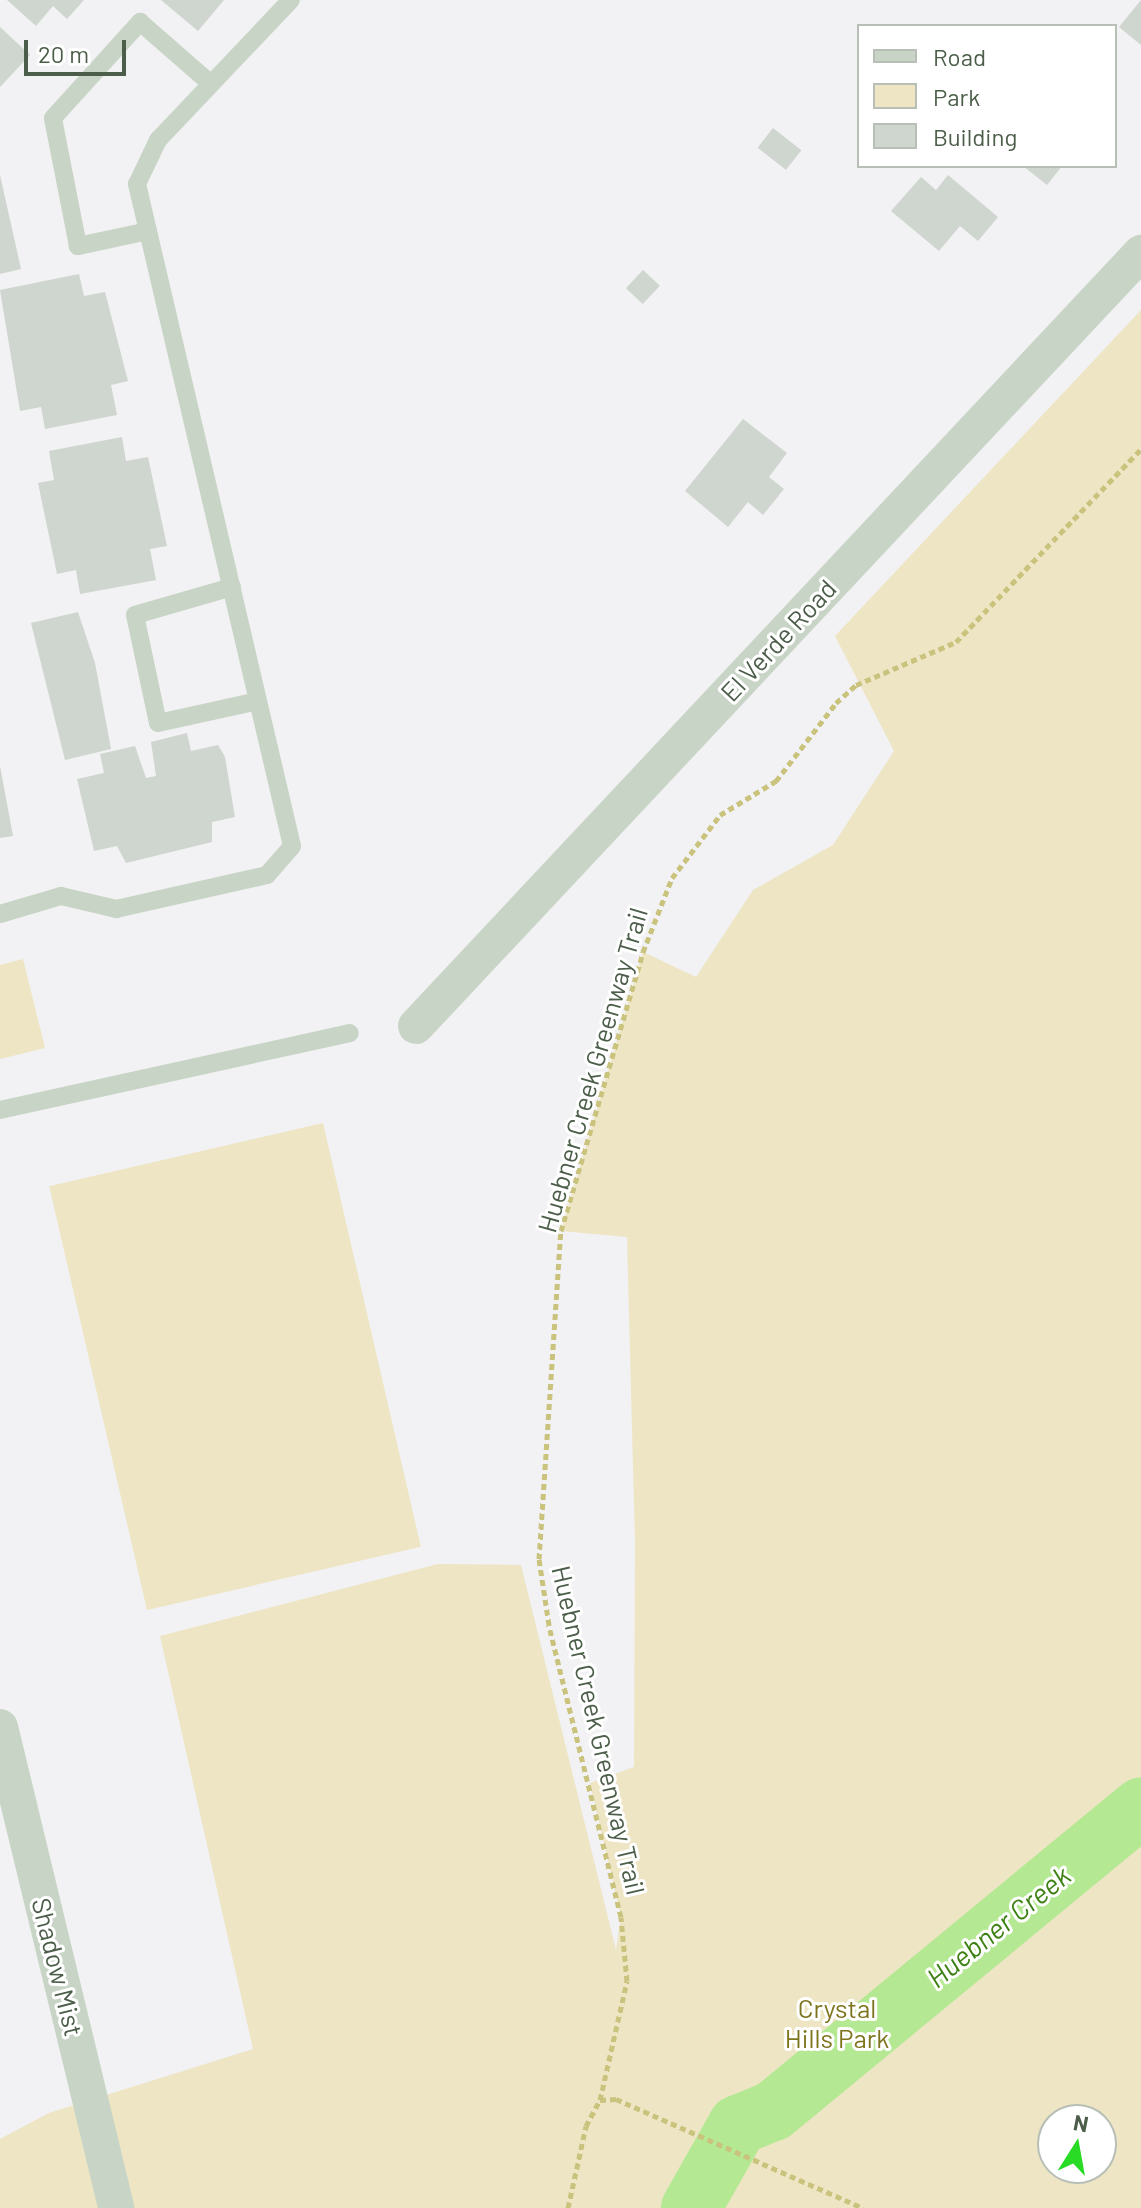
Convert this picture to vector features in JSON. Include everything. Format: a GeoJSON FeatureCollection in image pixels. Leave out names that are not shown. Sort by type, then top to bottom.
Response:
{"type":"FeatureCollection","features":[{"type":"Feature","properties":{"kind":"street","name":"El Verde Road"},"geometry":{"type":"LineString","coordinates":[[416,1026],[1141,253]]}},
{"type":"Feature","properties":{"kind":"street","name":"Shadow Mist"},"geometry":{"type":"LineString","coordinates":[[0,1727],[116,2208]]}},
{"type":"Feature","properties":{"kind":"lane"},"geometry":{"type":"LineString","coordinates":[[0,914],[61,896],[116,909],[267,875],[292,846],[137,184],[158,140],[291,0]]}},
{"type":"Feature","properties":{"kind":"lane"},"geometry":{"type":"LineString","coordinates":[[148,231],[78,246],[53,118],[140,22],[211,84]]}},
{"type":"Feature","properties":{"kind":"lane"},"geometry":{"type":"LineString","coordinates":[[232,587],[135,615],[158,723],[258,701]]}},
{"type":"Feature","properties":{"kind":"lane"},"geometry":{"type":"LineString","coordinates":[[0,1110],[350,1033]]}},
{"type":"Feature","properties":{"kind":"path","name":"Huebner Creek Greenway Trail"},"geometry":{"type":"LineString","coordinates":[[568,2208],[586,2126],[600,2100],[627,1981],[621,1917],[549,1625],[539,1559],[561,1231],[643,952],[672,878],[720,815],[776,781],[836,703],[856,685],[956,642],[1141,449]]}},
{"type":"Feature","properties":{"kind":"path"},"geometry":{"type":"LineString","coordinates":[[600,2100],[616,2099],[750,2162],[863,2208]]}},
{"type":"Feature","properties":{"kind":"green space","name":"Crystal Hills Park"},"geometry":{"type":"Polygon","coordinates":[[[1141,310],[1141,2208],[0,2208],[0,2139],[49,2113],[253,2049],[160,1636],[438,1564],[521,1565],[616,1950],[621,1917],[590,1783],[634,1767],[635,1542],[627,1237],[561,1231],[643,952],[696,977],[753,890],[833,845],[894,751],[835,636],[1141,310]]]}},
{"type":"Feature","properties":{"kind":"green space"},"geometry":{"type":"Polygon","coordinates":[[[23,959],[45,1048],[0,1059],[0,965],[23,959]]]}},
{"type":"Feature","properties":{"kind":"green space"},"geometry":{"type":"Polygon","coordinates":[[[323,1123],[421,1547],[147,1610],[49,1186],[323,1123]]]}},
{"type":"Feature","properties":{"kind":"building"},"geometry":{"type":"Polygon","coordinates":[[[7,0],[84,0],[67,19],[53,6],[36,26],[7,0]]]}},
{"type":"Feature","properties":{"kind":"building"},"geometry":{"type":"Polygon","coordinates":[[[161,0],[224,0],[198,31],[161,0]]]}},
{"type":"Feature","properties":{"kind":"building"},"geometry":{"type":"Polygon","coordinates":[[[1141,0],[1141,45],[1119,27],[1141,0]]]}},
{"type":"Feature","properties":{"kind":"building"},"geometry":{"type":"Polygon","coordinates":[[[0,27],[30,55],[0,87],[0,27]]]}},
{"type":"Feature","properties":{"kind":"building"},"geometry":{"type":"Polygon","coordinates":[[[773,128],[801,150],[786,170],[758,148],[773,128]]]}},
{"type":"Feature","properties":{"kind":"building"},"geometry":{"type":"Polygon","coordinates":[[[1026,168],[1060,168],[1047,185],[1026,168]]]}},
{"type":"Feature","properties":{"kind":"building"},"geometry":{"type":"Polygon","coordinates":[[[0,175],[21,269],[0,274],[0,175]]]}},
{"type":"Feature","properties":{"kind":"building"},"geometry":{"type":"Polygon","coordinates":[[[948,175],[998,217],[978,241],[960,226],[939,251],[891,211],[921,177],[936,190],[948,175]]]}},
{"type":"Feature","properties":{"kind":"building"},"geometry":{"type":"Polygon","coordinates":[[[643,270],[660,286],[643,304],[626,288],[643,270]]]}},
{"type":"Feature","properties":{"kind":"building"},"geometry":{"type":"Polygon","coordinates":[[[79,274],[84,296],[105,292],[128,381],[111,385],[117,415],[45,429],[41,407],[20,411],[0,290],[79,274]]]}},
{"type":"Feature","properties":{"kind":"building"},"geometry":{"type":"Polygon","coordinates":[[[743,419],[787,453],[769,477],[784,489],[763,515],[748,502],[728,527],[685,491],[743,419]]]}},
{"type":"Feature","properties":{"kind":"building"},"geometry":{"type":"Polygon","coordinates":[[[122,437],[126,461],[148,457],[167,546],[150,549],[156,580],[80,594],[76,570],[57,574],[38,483],[54,480],[49,451],[122,437]]]}},
{"type":"Feature","properties":{"kind":"building"},"geometry":{"type":"Polygon","coordinates":[[[78,612],[95,663],[111,749],[65,760],[31,623],[78,612]]]}},
{"type":"Feature","properties":{"kind":"building"},"geometry":{"type":"Polygon","coordinates":[[[187,733],[191,751],[218,745],[225,757],[235,817],[212,822],[212,842],[126,863],[117,846],[94,851],[77,779],[104,773],[100,754],[135,746],[146,778],[156,776],[151,742],[187,733]]]}},
{"type":"Feature","properties":{"kind":"building"},"geometry":{"type":"Polygon","coordinates":[[[0,766],[13,836],[0,838],[0,766]]]}},
{"type":"Feature","properties":{"kind":"waterway","name":"Huebner Creek"},"geometry":{"type":"LineString","coordinates":[[691,2208],[738,2125],[773,2111],[1141,1808]]}}]}
